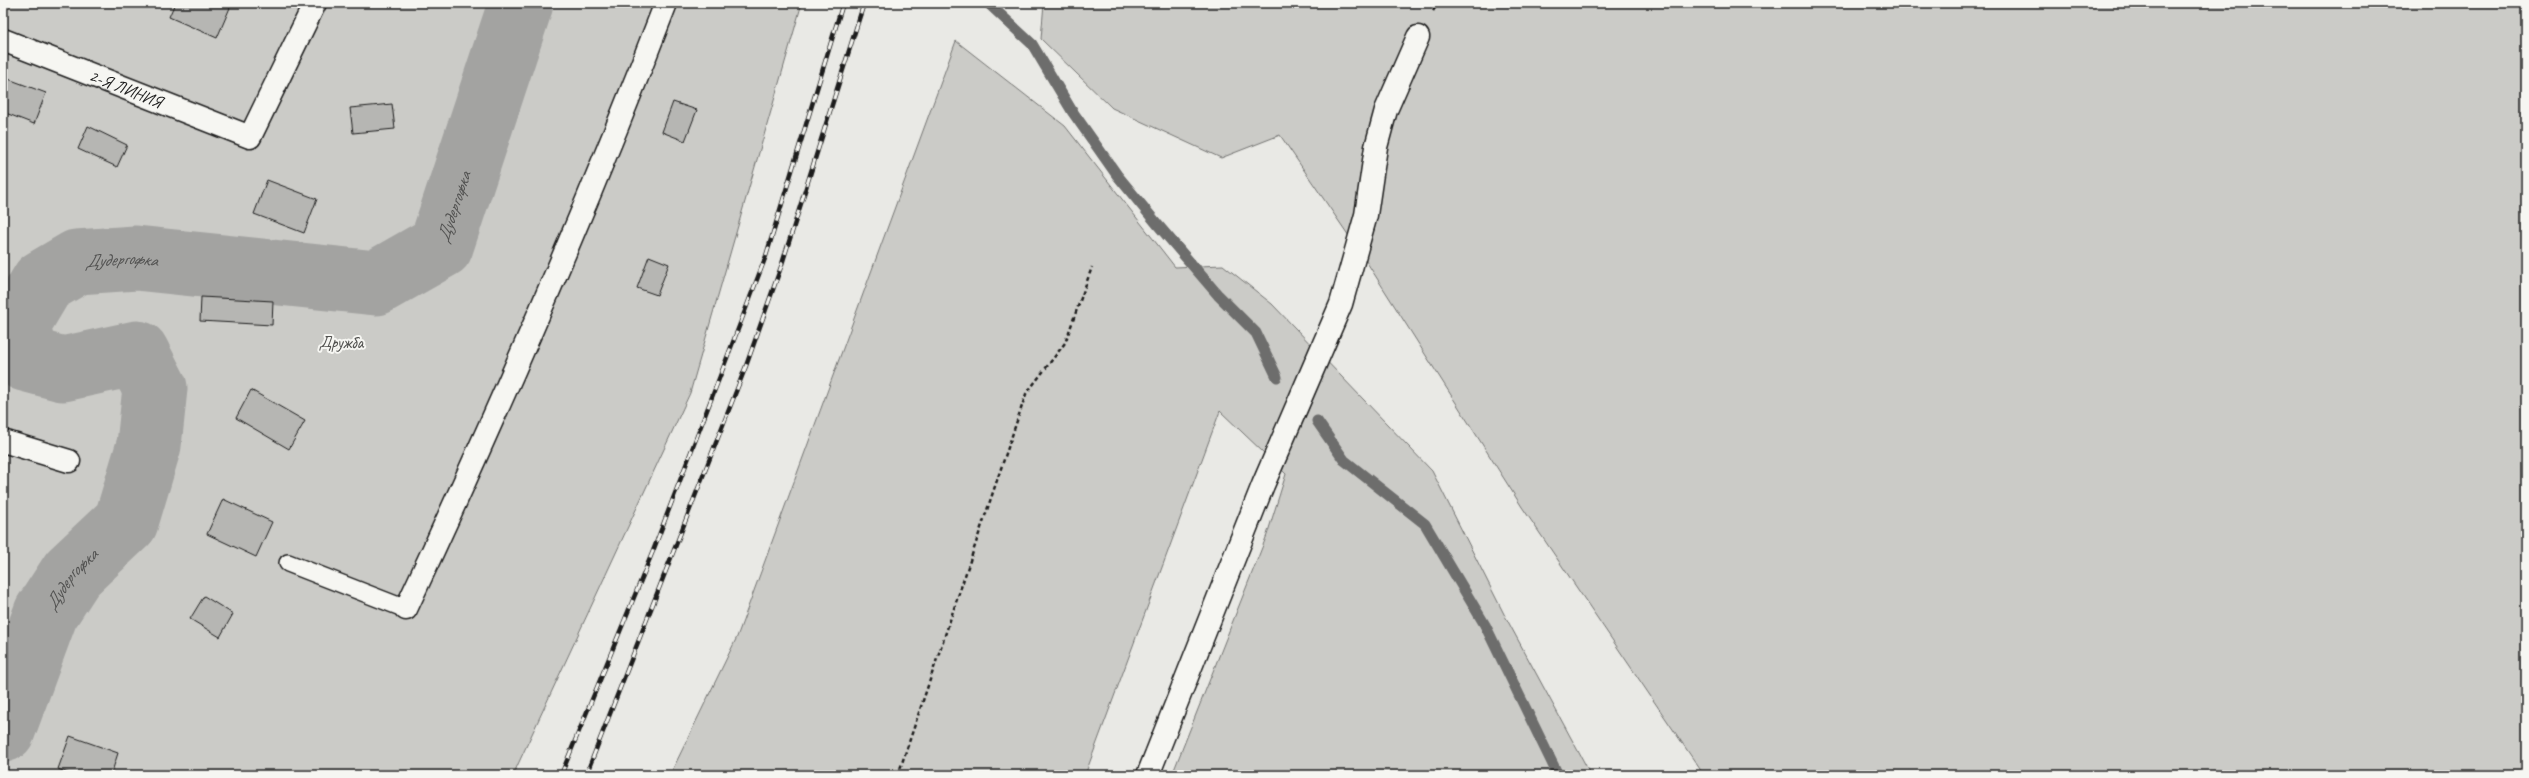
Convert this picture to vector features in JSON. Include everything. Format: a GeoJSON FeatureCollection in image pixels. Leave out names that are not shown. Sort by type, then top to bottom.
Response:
{"type":"FeatureCollection","features":[{"type":"Feature","properties":{"kind":"street","name":"2-Я ЛИНИЯ"},"geometry":{"type":"LineString","coordinates":[[3,40],[250,137],[315,3]]}},
{"type":"Feature","properties":{"kind":"street"},"geometry":{"type":"LineString","coordinates":[[406,609],[480,450],[582,213],[666,3]]}},
{"type":"Feature","properties":{"kind":"street"},"geometry":{"type":"LineString","coordinates":[[1148,775],[1263,485],[1341,304],[1366,215],[1376,147],[1386,110],[1418,37]]}},
{"type":"Feature","properties":{"kind":"street"},"geometry":{"type":"LineString","coordinates":[[3,441],[69,462]]}},
{"type":"Feature","properties":{"kind":"lane"},"geometry":{"type":"LineString","coordinates":[[288,562],[406,609]]}},
{"type":"Feature","properties":{"kind":"path"},"geometry":{"type":"LineString","coordinates":[[898,775],[1026,394],[1066,343],[1092,267]]}},
{"type":"Feature","properties":{"kind":"green space","name":"Дружба"},"geometry":{"type":"Polygon","coordinates":[[[3,3],[802,3],[690,393],[513,775],[3,775],[3,3]]]}},
{"type":"Feature","properties":{"kind":"green space"},"geometry":{"type":"Polygon","coordinates":[[[1044,3],[2526,3],[2526,775],[1704,775],[1522,507],[1366,261],[1280,135],[1221,158],[1112,108],[1041,39],[1044,3]]]}},
{"type":"Feature","properties":{"kind":"green space"},"geometry":{"type":"Polygon","coordinates":[[[956,41],[1065,126],[1175,267],[1223,265],[1272,304],[1432,471],[1504,614],[1591,775],[1172,775],[1267,535],[1286,474],[1220,411],[1085,775],[670,775],[737,637],[956,41]]]}},
{"type":"Feature","properties":{"kind":"building"},"geometry":{"type":"Polygon","coordinates":[[[175,3],[232,3],[217,38],[169,17],[175,3]]]}},
{"type":"Feature","properties":{"kind":"building"},"geometry":{"type":"Polygon","coordinates":[[[3,77],[46,93],[34,124],[3,112],[3,77]]]}},
{"type":"Feature","properties":{"kind":"building"},"geometry":{"type":"Polygon","coordinates":[[[673,102],[697,110],[685,141],[662,132],[673,102]]]}},
{"type":"Feature","properties":{"kind":"building"},"geometry":{"type":"Polygon","coordinates":[[[392,104],[395,129],[353,133],[350,108],[392,104]]]}},
{"type":"Feature","properties":{"kind":"building"},"geometry":{"type":"Polygon","coordinates":[[[88,126],[127,145],[117,167],[78,149],[88,126]]]}},
{"type":"Feature","properties":{"kind":"building"},"geometry":{"type":"Polygon","coordinates":[[[267,180],[317,199],[304,233],[254,214],[267,180]]]}},
{"type":"Feature","properties":{"kind":"building"},"geometry":{"type":"Polygon","coordinates":[[[649,256],[669,264],[657,295],[637,288],[649,256]]]}},
{"type":"Feature","properties":{"kind":"building"},"geometry":{"type":"Polygon","coordinates":[[[201,297],[273,301],[272,325],[200,321],[201,297]]]}},
{"type":"Feature","properties":{"kind":"building"},"geometry":{"type":"Polygon","coordinates":[[[251,390],[305,421],[289,449],[236,418],[251,390]]]}},
{"type":"Feature","properties":{"kind":"building"},"geometry":{"type":"Polygon","coordinates":[[[223,499],[272,522],[256,557],[207,534],[223,499]]]}},
{"type":"Feature","properties":{"kind":"building"},"geometry":{"type":"Polygon","coordinates":[[[204,596],[233,614],[220,637],[190,619],[204,596]]]}},
{"type":"Feature","properties":{"kind":"building"},"geometry":{"type":"Polygon","coordinates":[[[70,736],[118,753],[111,775],[73,775],[58,769],[70,736]]]}},
{"type":"Feature","properties":{"kind":"waterway","name":"Дудергофка"},"geometry":{"type":"LineString","coordinates":[[3,730],[46,613],[72,573],[126,522],[149,445],[155,388],[137,353],[63,369],[25,359],[18,324],[43,282],[77,262],[136,258],[376,283],[441,246],[521,3]]}},
{"type":"Feature","properties":{"kind":"waterway"},"geometry":{"type":"LineString","coordinates":[[988,3],[1032,44],[1072,111],[1117,175],[1218,295],[1256,333],[1277,377]]}},
{"type":"Feature","properties":{"kind":"waterway"},"geometry":{"type":"LineString","coordinates":[[1317,421],[1344,460],[1425,524],[1485,625],[1558,775]]}},
{"type":"Feature","properties":{"kind":"railway"},"geometry":{"type":"LineString","coordinates":[[561,775],[653,551],[766,256],[843,3]]}},
{"type":"Feature","properties":{"kind":"railway"},"geometry":{"type":"LineString","coordinates":[[586,775],[746,366],[782,264],[864,3]]}}]}
